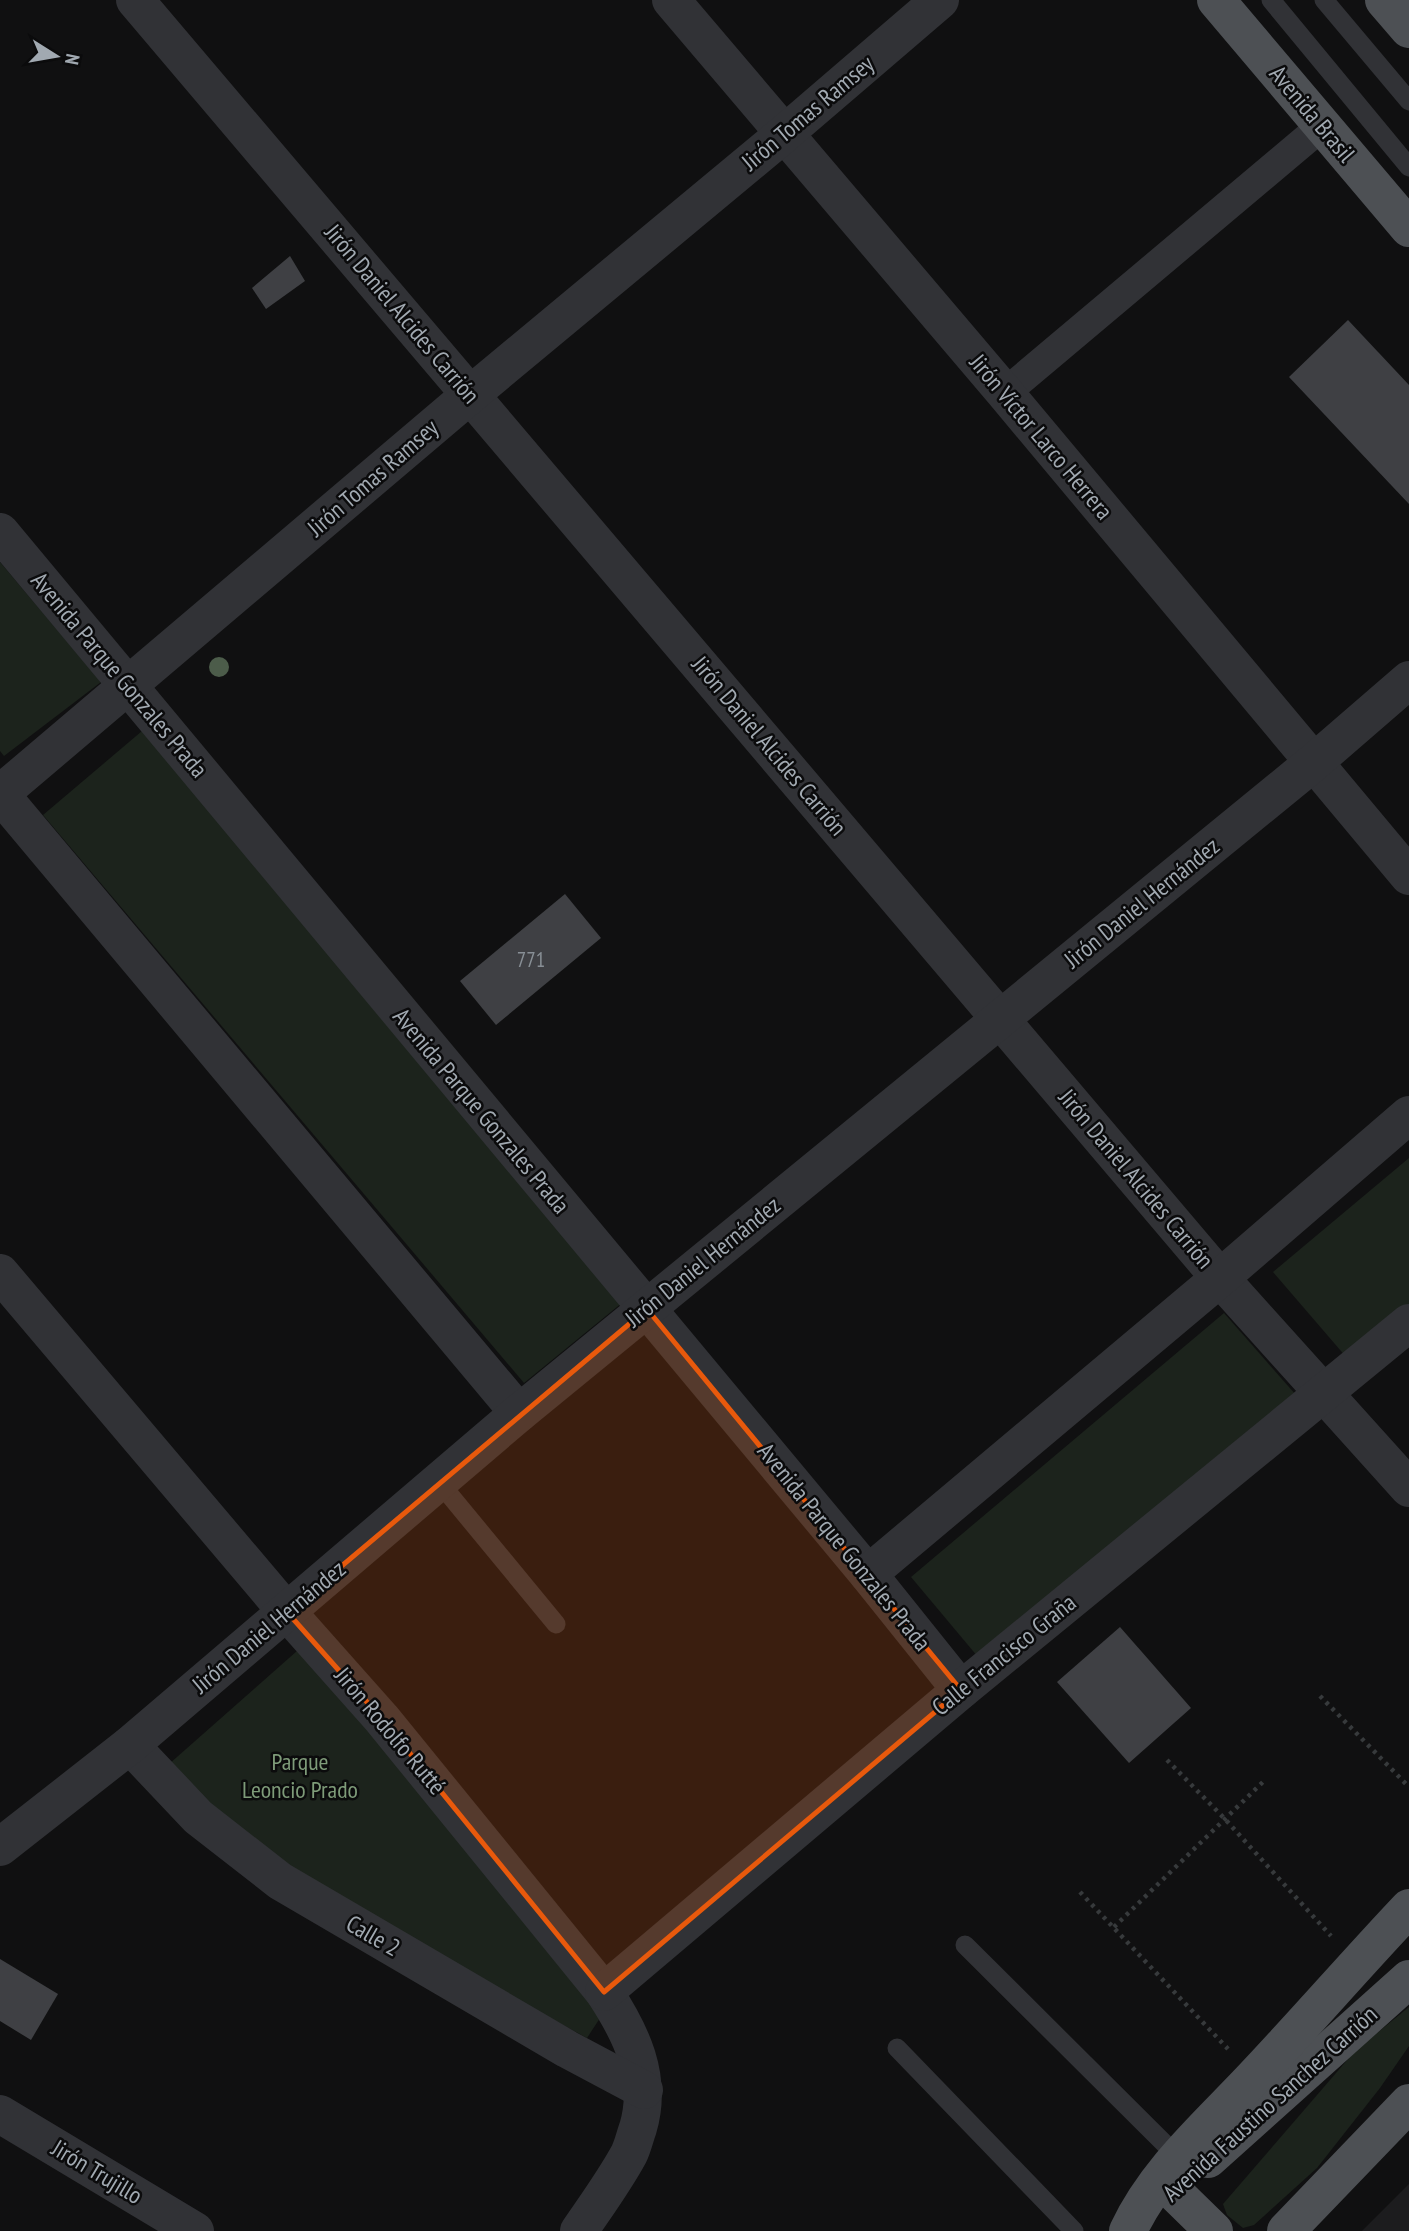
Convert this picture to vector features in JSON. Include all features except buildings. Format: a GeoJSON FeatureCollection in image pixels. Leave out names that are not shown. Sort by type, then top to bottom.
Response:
{"type":"FeatureCollection","features":[{"type":"Feature","properties":{"kind":"main road","name":"Avenida Brasil"},"geometry":{"type":"LineString","coordinates":[[1216,0],[1409,228]]}},
{"type":"Feature","properties":{"kind":"main road"},"geometry":{"type":"LineString","coordinates":[[1384,0],[1409,29]]}},
{"type":"Feature","properties":{"kind":"main road"},"geometry":{"type":"LineString","coordinates":[[1128,2231],[1135,2214],[1175,2174],[1254,2077],[1409,1908]]}},
{"type":"Feature","properties":{"kind":"main road","name":"Avenida Faustino Sanchez Carrión"},"geometry":{"type":"LineString","coordinates":[[1133,2231],[1175,2174],[1208,2158],[1409,1979]]}},
{"type":"Feature","properties":{"kind":"main road"},"geometry":{"type":"LineString","coordinates":[[1286,2231],[1403,2120]]}},
{"type":"Feature","properties":{"kind":"main road"},"geometry":{"type":"LineString","coordinates":[[1175,2174],[1214,2231]]}},
{"type":"Feature","properties":{"kind":"street","name":"Jirón Daniel Alcides Carrión"},"geometry":{"type":"LineString","coordinates":[[135,0],[1220,1278],[1409,1488]]}},
{"type":"Feature","properties":{"kind":"street","name":"Jirón Víctor Larco Herrera"},"geometry":{"type":"LineString","coordinates":[[671,0],[1005,393],[1409,876]]}},
{"type":"Feature","properties":{"kind":"street","name":"Jirón Tomas Ramsey"},"geometry":{"type":"LineString","coordinates":[[0,794],[470,394],[784,134],[940,0]]}},
{"type":"Feature","properties":{"kind":"street"},"geometry":{"type":"LineString","coordinates":[[1005,393],[1322,126]]}},
{"type":"Feature","properties":{"kind":"street","name":"Avenida Parque Gonzales Prada"},"geometry":{"type":"LineString","coordinates":[[0,532],[868,1574],[961,1690]]}},
{"type":"Feature","properties":{"kind":"street","name":"Jirón Daniel Hernández"},"geometry":{"type":"LineString","coordinates":[[0,1847],[130,1745],[519,1413],[1314,762],[1409,680]]}},
{"type":"Feature","properties":{"kind":"street"},"geometry":{"type":"LineString","coordinates":[[0,794],[519,1413]]}},
{"type":"Feature","properties":{"kind":"street"},"geometry":{"type":"LineString","coordinates":[[868,1574],[1409,1115]]}},
{"type":"Feature","properties":{"kind":"street","name":"Jirón Rodolfo Rutté"},"geometry":{"type":"LineString","coordinates":[[0,1273],[287,1612],[382,1718],[604,1992],[622,2020],[639,2056],[644,2090],[641,2118],[630,2152],[579,2231]]}},
{"type":"Feature","properties":{"kind":"street","name":"Calle Francisco Graña"},"geometry":{"type":"LineString","coordinates":[[604,1992],[961,1690],[1409,1323]]}},
{"type":"Feature","properties":{"kind":"street","name":"Calle 2"},"geometry":{"type":"LineString","coordinates":[[130,1745],[198,1817],[281,1881],[567,2049],[644,2090]]}},
{"type":"Feature","properties":{"kind":"street","name":"Jirón Trujillo"},"geometry":{"type":"LineString","coordinates":[[0,2114],[195,2231]]}},
{"type":"Feature","properties":{"kind":"lane","name":"Avenida Brasil"},"geometry":{"type":"LineString","coordinates":[[1271,0],[1409,167]]}},
{"type":"Feature","properties":{"kind":"lane"},"geometry":{"type":"LineString","coordinates":[[1324,0],[1409,101]]}},
{"type":"Feature","properties":{"kind":"lane"},"geometry":{"type":"LineString","coordinates":[[439,1482],[556,1624]]}},
{"type":"Feature","properties":{"kind":"lane"},"geometry":{"type":"LineString","coordinates":[[965,1944],[1175,2174]]}},
{"type":"Feature","properties":{"kind":"lane"},"geometry":{"type":"LineString","coordinates":[[897,2048],[1074,2231]]}},
{"type":"Feature","properties":{"kind":"path"},"geometry":{"type":"LineString","coordinates":[[1320,1696],[1409,1787]]}},
{"type":"Feature","properties":{"kind":"path"},"geometry":{"type":"LineString","coordinates":[[1167,1760],[1224,1818],[1356,1964]]}},
{"type":"Feature","properties":{"kind":"path"},"geometry":{"type":"LineString","coordinates":[[1114,1927],[1265,1779]]}},
{"type":"Feature","properties":{"kind":"path"},"geometry":{"type":"LineString","coordinates":[[1080,1892],[1254,2077]]}},
{"type":"Feature","properties":{"kind":"highlighted area"},"geometry":{"type":"Polygon","coordinates":[[[647,1309],[961,1690],[604,1992],[382,1719],[287,1612],[647,1309]]]}},
{"type":"Feature","properties":{"kind":"shaded area"},"geometry":{"type":"Polygon","coordinates":[[[1409,2184],[1409,2231],[1362,2231],[1409,2184]]]}},
{"type":"Feature","properties":{"kind":"green space"},"geometry":{"type":"Polygon","coordinates":[[[0,562],[101,682],[4,756],[0,751],[0,562]]]}},
{"type":"Feature","properties":{"kind":"green space"},"geometry":{"type":"Polygon","coordinates":[[[142,731],[623,1302],[524,1383],[43,815],[142,731]]]}},
{"type":"Feature","properties":{"kind":"green space"},"geometry":{"type":"Polygon","coordinates":[[[1409,1158],[1409,1306],[1347,1358],[1273,1272],[1409,1158]]]}},
{"type":"Feature","properties":{"kind":"green space"},"geometry":{"type":"Polygon","coordinates":[[[1224,1313],[1296,1395],[978,1657],[911,1577],[1224,1313]]]}},
{"type":"Feature","properties":{"kind":"green space","name":"Parque Leoncio Prado"},"geometry":{"type":"Polygon","coordinates":[[[306,1643],[602,2015],[587,2038],[253,1856],[160,1772],[306,1643]]]}},
{"type":"Feature","properties":{"kind":"green space"},"geometry":{"type":"Polygon","coordinates":[[[1409,2007],[1409,2046],[1380,2088],[1317,2168],[1254,2225],[1243,2228],[1227,2215],[1223,2204],[1355,2051],[1409,2007]]]}}]}
